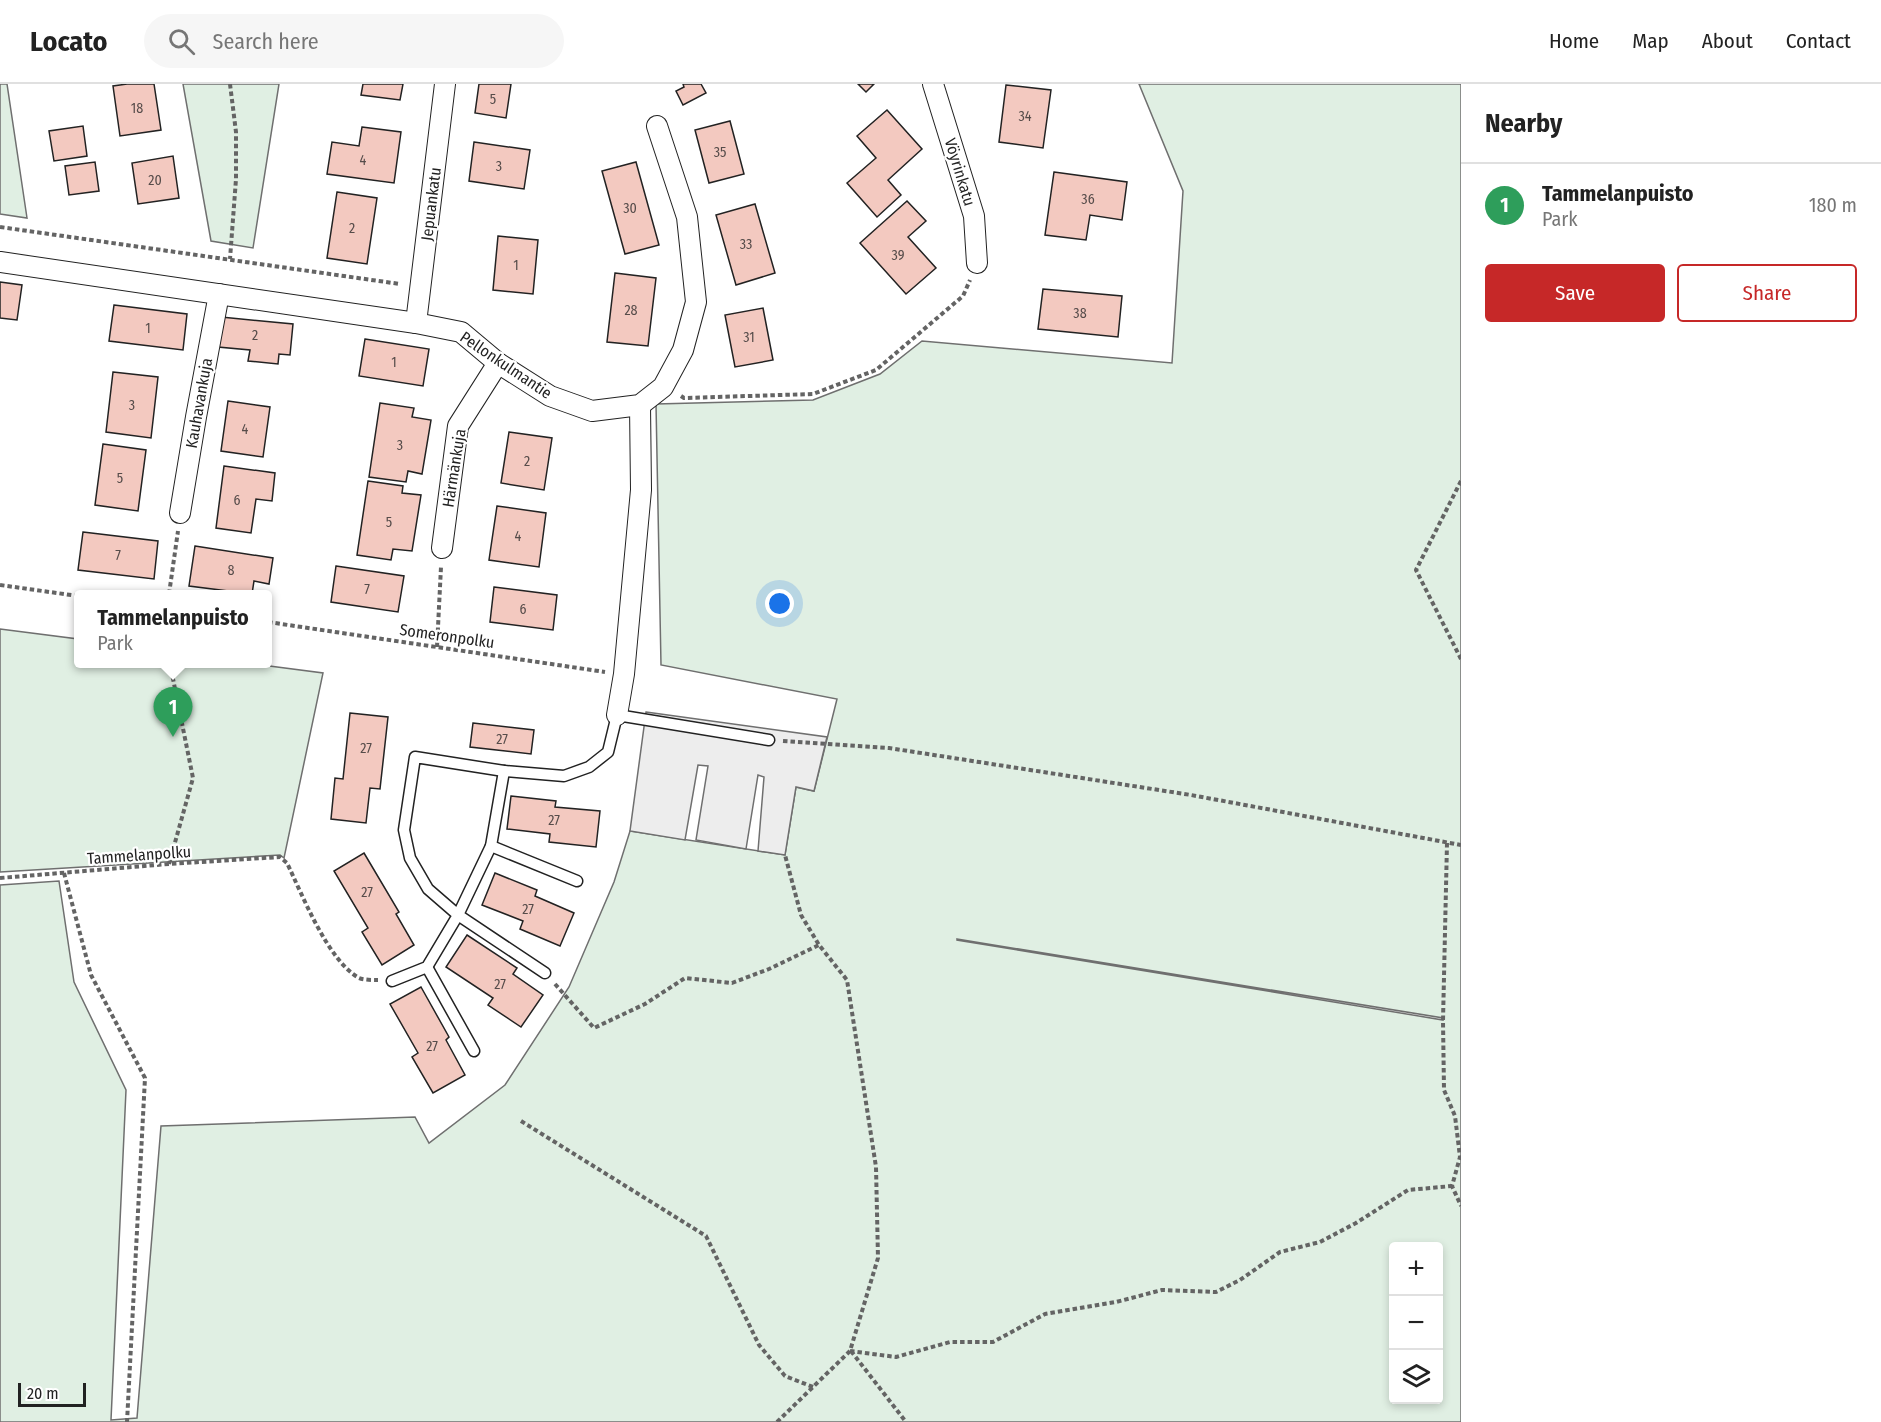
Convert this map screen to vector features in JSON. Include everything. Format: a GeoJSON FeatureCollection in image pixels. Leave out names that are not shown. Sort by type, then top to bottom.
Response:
{"type":"FeatureCollection","features":[{"type":"Feature","properties":{"kind":"street","name":"Jepuankatu"},"geometry":{"type":"LineString","coordinates":[[416,323],[446,84]]}},
{"type":"Feature","properties":{"kind":"street","name":"Vöyrinkatu"},"geometry":{"type":"LineString","coordinates":[[933,84],[974,216],[977,263]]}},
{"type":"Feature","properties":{"kind":"street"},"geometry":{"type":"LineString","coordinates":[[617,715],[624,674],[641,490],[640,405],[663,387],[683,350],[696,302],[687,217],[657,126]]}},
{"type":"Feature","properties":{"kind":"street","name":"Pellonkulmantie"},"geometry":{"type":"LineString","coordinates":[[0,262],[416,323],[461,332],[498,363],[550,396],[592,411],[640,405]]}},
{"type":"Feature","properties":{"kind":"street","name":"Kauhavankuja"},"geometry":{"type":"LineString","coordinates":[[180,513],[219,294]]}},
{"type":"Feature","properties":{"kind":"street","name":"Härmänkuja"},"geometry":{"type":"LineString","coordinates":[[442,548],[458,426],[498,363]]}},
{"type":"Feature","properties":{"kind":"lane"},"geometry":{"type":"LineString","coordinates":[[545,973],[458,915],[428,889],[410,858],[404,830],[415,757],[504,771],[564,776],[589,767],[608,752],[617,715],[769,740]]}},
{"type":"Feature","properties":{"kind":"lane"},"geometry":{"type":"LineString","coordinates":[[392,981],[426,967],[458,915],[491,846],[504,771]]}},
{"type":"Feature","properties":{"kind":"lane"},"geometry":{"type":"LineString","coordinates":[[491,846],[578,880]]}},
{"type":"Feature","properties":{"kind":"lane"},"geometry":{"type":"LineString","coordinates":[[426,967],[474,1051]]}},
{"type":"Feature","properties":{"kind":"path"},"geometry":{"type":"LineString","coordinates":[[230,84],[236,132],[236,179],[230,259]]}},
{"type":"Feature","properties":{"kind":"path"},"geometry":{"type":"LineString","coordinates":[[0,227],[420,287]]}},
{"type":"Feature","properties":{"kind":"path"},"geometry":{"type":"LineString","coordinates":[[663,387],[684,398],[813,394],[876,370],[963,296],[977,263]]}},
{"type":"Feature","properties":{"kind":"path"},"geometry":{"type":"LineString","coordinates":[[1461,481],[1416,570],[1461,659]]}},
{"type":"Feature","properties":{"kind":"path"},"geometry":{"type":"LineString","coordinates":[[170,590],[180,513]]}},
{"type":"Feature","properties":{"kind":"path"},"geometry":{"type":"LineString","coordinates":[[437,647],[442,548]]}},
{"type":"Feature","properties":{"kind":"path"},"geometry":{"type":"LineString","coordinates":[[0,585],[74,595]]}},
{"type":"Feature","properties":{"kind":"path","name":"Someronpolku"},"geometry":{"type":"LineString","coordinates":[[272,623],[624,674]]}},
{"type":"Feature","properties":{"kind":"path"},"geometry":{"type":"LineString","coordinates":[[168,864],[193,778],[171,668]]}},
{"type":"Feature","properties":{"kind":"path"},"geometry":{"type":"LineString","coordinates":[[769,740],[889,748],[1191,795],[1461,845]]}},
{"type":"Feature","properties":{"kind":"path"},"geometry":{"type":"LineString","coordinates":[[1447,843],[1443,1021],[1444,1090],[1455,1116],[1460,1157],[1452,1186],[1461,1206]]}},
{"type":"Feature","properties":{"kind":"path"},"geometry":{"type":"LineString","coordinates":[[777,1422],[850,1351],[878,1258],[876,1167],[847,980],[819,945],[801,915],[785,855]]}},
{"type":"Feature","properties":{"kind":"path","name":"Tammelanpolku"},"geometry":{"type":"LineString","coordinates":[[0,878],[280,857],[287,862],[321,933],[341,962],[360,979],[392,981]]}},
{"type":"Feature","properties":{"kind":"path"},"geometry":{"type":"LineString","coordinates":[[64,873],[91,975],[145,1078],[127,1422]]}},
{"type":"Feature","properties":{"kind":"path"},"geometry":{"type":"LineString","coordinates":[[545,973],[594,1028],[645,1004],[685,978],[732,983],[769,969],[819,945]]}},
{"type":"Feature","properties":{"kind":"path"},"geometry":{"type":"LineString","coordinates":[[521,1121],[706,1236],[759,1345],[785,1376],[813,1387]]}},
{"type":"Feature","properties":{"kind":"path"},"geometry":{"type":"LineString","coordinates":[[850,1351],[896,1357],[950,1342],[993,1342],[1045,1314],[1116,1302],[1162,1290],[1216,1292],[1240,1280],[1280,1252],[1320,1242],[1408,1190],[1452,1186]]}},
{"type":"Feature","properties":{"kind":"path"},"geometry":{"type":"LineString","coordinates":[[850,1351],[906,1422]]}},
{"type":"Feature","properties":{"kind":"green space"},"geometry":{"type":"Polygon","coordinates":[[[0,84],[7,84],[27,218],[0,214],[0,84]]]}},
{"type":"Feature","properties":{"kind":"green space"},"geometry":{"type":"Polygon","coordinates":[[[183,84],[279,84],[253,248],[211,241],[183,84]]]}},
{"type":"Feature","properties":{"kind":"green space"},"geometry":{"type":"Polygon","coordinates":[[[1139,84],[1461,84],[1461,1422],[0,1422],[0,885],[59,881],[74,982],[126,1090],[111,1420],[137,1418],[161,1126],[415,1117],[429,1143],[505,1085],[569,987],[614,882],[630,831],[785,855],[796,787],[814,791],[837,699],[661,665],[656,404],[813,400],[880,374],[922,341],[1172,363],[1183,191],[1139,84]],[[957,939],[1443,1020],[1443,1018],[957,939]]]}},
{"type":"Feature","properties":{"kind":"green space"},"geometry":{"type":"Polygon","coordinates":[[[0,629],[74,638],[74,668],[272,666],[323,673],[284,858],[280,855],[0,872],[0,629]]]}},
{"type":"Feature","properties":{"kind":"shaded area"},"geometry":{"type":"Polygon","coordinates":[[[646,712],[827,737],[814,791],[796,787],[785,855],[758,851],[764,777],[758,775],[746,849],[696,840],[708,766],[698,765],[685,840],[630,831],[646,712]]]}},
{"type":"Feature","properties":{"kind":"building"},"geometry":{"type":"Polygon","coordinates":[[[154,84],[161,130],[120,136],[113,86],[154,84]]]}},
{"type":"Feature","properties":{"kind":"building"},"geometry":{"type":"Polygon","coordinates":[[[363,84],[403,84],[400,100],[361,95],[363,84]]]}},
{"type":"Feature","properties":{"kind":"building"},"geometry":{"type":"Polygon","coordinates":[[[479,84],[511,84],[506,118],[475,113],[479,84]]]}},
{"type":"Feature","properties":{"kind":"building"},"geometry":{"type":"Polygon","coordinates":[[[683,84],[701,84],[706,93],[683,105],[676,91],[684,87],[683,84]]]}},
{"type":"Feature","properties":{"kind":"building"},"geometry":{"type":"Polygon","coordinates":[[[858,84],[874,84],[866,92],[858,84]]]}},
{"type":"Feature","properties":{"kind":"building"},"geometry":{"type":"Polygon","coordinates":[[[1006,85],[1051,90],[1043,148],[999,142],[1006,85]]]}},
{"type":"Feature","properties":{"kind":"building"},"geometry":{"type":"Polygon","coordinates":[[[887,110],[922,149],[888,180],[901,195],[877,217],[847,183],[876,158],[857,136],[887,110]]]}},
{"type":"Feature","properties":{"kind":"building"},"geometry":{"type":"Polygon","coordinates":[[[730,121],[744,174],[709,183],[695,130],[730,121]]]}},
{"type":"Feature","properties":{"kind":"building"},"geometry":{"type":"Polygon","coordinates":[[[83,126],[87,156],[54,161],[49,131],[83,126]]]}},
{"type":"Feature","properties":{"kind":"building"},"geometry":{"type":"Polygon","coordinates":[[[362,127],[401,132],[394,183],[327,174],[332,142],[359,146],[362,127]]]}},
{"type":"Feature","properties":{"kind":"building"},"geometry":{"type":"Polygon","coordinates":[[[474,142],[530,150],[524,189],[469,181],[474,142]]]}},
{"type":"Feature","properties":{"kind":"building"},"geometry":{"type":"Polygon","coordinates":[[[173,156],[179,198],[138,204],[132,163],[173,156]]]}},
{"type":"Feature","properties":{"kind":"building"},"geometry":{"type":"Polygon","coordinates":[[[95,162],[99,191],[69,195],[65,166],[95,162]]]}},
{"type":"Feature","properties":{"kind":"building"},"geometry":{"type":"Polygon","coordinates":[[[636,162],[659,245],[625,254],[602,171],[636,162]]]}},
{"type":"Feature","properties":{"kind":"building"},"geometry":{"type":"Polygon","coordinates":[[[1054,172],[1127,182],[1122,220],[1090,215],[1086,240],[1045,235],[1054,172]]]}},
{"type":"Feature","properties":{"kind":"building"},"geometry":{"type":"Polygon","coordinates":[[[337,192],[377,198],[367,264],[327,258],[337,192]]]}},
{"type":"Feature","properties":{"kind":"building"},"geometry":{"type":"Polygon","coordinates":[[[907,201],[926,221],[908,237],[936,268],[906,294],[860,243],[907,201]]]}},
{"type":"Feature","properties":{"kind":"building"},"geometry":{"type":"Polygon","coordinates":[[[755,204],[775,273],[736,285],[716,215],[755,204]]]}},
{"type":"Feature","properties":{"kind":"building"},"geometry":{"type":"Polygon","coordinates":[[[498,236],[538,240],[533,294],[493,290],[498,236]]]}},
{"type":"Feature","properties":{"kind":"building"},"geometry":{"type":"Polygon","coordinates":[[[615,273],[656,278],[648,346],[607,342],[615,273]]]}},
{"type":"Feature","properties":{"kind":"building"},"geometry":{"type":"Polygon","coordinates":[[[0,282],[22,285],[17,320],[0,318],[0,282]]]}},
{"type":"Feature","properties":{"kind":"building"},"geometry":{"type":"Polygon","coordinates":[[[1043,289],[1122,296],[1118,337],[1038,329],[1043,289]]]}},
{"type":"Feature","properties":{"kind":"building"},"geometry":{"type":"Polygon","coordinates":[[[114,305],[187,314],[183,350],[109,341],[114,305]]]}},
{"type":"Feature","properties":{"kind":"building"},"geometry":{"type":"Polygon","coordinates":[[[763,308],[773,360],[735,367],[725,315],[763,308]]]}},
{"type":"Feature","properties":{"kind":"building"},"geometry":{"type":"Polygon","coordinates":[[[221,317],[293,324],[290,355],[279,354],[278,364],[248,361],[250,350],[218,347],[221,317]]]}},
{"type":"Feature","properties":{"kind":"building"},"geometry":{"type":"Polygon","coordinates":[[[365,339],[429,349],[423,386],[359,376],[365,339]]]}},
{"type":"Feature","properties":{"kind":"building"},"geometry":{"type":"Polygon","coordinates":[[[113,372],[158,377],[151,438],[106,432],[113,372]]]}},
{"type":"Feature","properties":{"kind":"building"},"geometry":{"type":"Polygon","coordinates":[[[228,401],[270,407],[263,457],[221,451],[228,401]]]}},
{"type":"Feature","properties":{"kind":"building"},"geometry":{"type":"Polygon","coordinates":[[[380,403],[414,408],[412,417],[431,420],[422,474],[408,471],[406,482],[369,477],[380,403]]]}},
{"type":"Feature","properties":{"kind":"building"},"geometry":{"type":"Polygon","coordinates":[[[509,432],[552,438],[544,490],[501,483],[509,432]]]}},
{"type":"Feature","properties":{"kind":"building"},"geometry":{"type":"Polygon","coordinates":[[[103,444],[146,450],[138,511],[95,505],[103,444]]]}},
{"type":"Feature","properties":{"kind":"building"},"geometry":{"type":"Polygon","coordinates":[[[224,466],[275,473],[272,501],[256,499],[251,533],[216,528],[224,466]]]}},
{"type":"Feature","properties":{"kind":"building"},"geometry":{"type":"Polygon","coordinates":[[[368,481],[403,486],[402,493],[421,495],[412,551],[393,549],[391,560],[357,555],[368,481]]]}},
{"type":"Feature","properties":{"kind":"building"},"geometry":{"type":"Polygon","coordinates":[[[497,506],[546,513],[539,567],[489,560],[497,506]]]}},
{"type":"Feature","properties":{"kind":"building"},"geometry":{"type":"Polygon","coordinates":[[[83,532],[158,541],[154,579],[78,570],[83,532]]]}},
{"type":"Feature","properties":{"kind":"building"},"geometry":{"type":"Polygon","coordinates":[[[195,546],[273,558],[269,584],[254,581],[253,590],[220,590],[189,586],[195,546]]]}},
{"type":"Feature","properties":{"kind":"building"},"geometry":{"type":"Polygon","coordinates":[[[336,566],[404,576],[398,612],[331,602],[336,566]]]}},
{"type":"Feature","properties":{"kind":"building"},"geometry":{"type":"Polygon","coordinates":[[[494,587],[557,595],[553,630],[490,622],[494,587]]]}},
{"type":"Feature","properties":{"kind":"building"},"geometry":{"type":"Polygon","coordinates":[[[350,713],[388,717],[380,789],[370,788],[366,823],[331,819],[335,778],[343,779],[350,713]]]}},
{"type":"Feature","properties":{"kind":"building"},"geometry":{"type":"Polygon","coordinates":[[[473,723],[534,730],[531,754],[470,747],[473,723]]]}},
{"type":"Feature","properties":{"kind":"building"},"geometry":{"type":"Polygon","coordinates":[[[511,796],[556,801],[555,807],[600,811],[596,847],[549,842],[550,834],[507,829],[511,796]]]}},
{"type":"Feature","properties":{"kind":"building"},"geometry":{"type":"Polygon","coordinates":[[[364,853],[399,912],[396,914],[414,945],[382,965],[362,932],[368,928],[334,871],[364,853]]]}},
{"type":"Feature","properties":{"kind":"building"},"geometry":{"type":"Polygon","coordinates":[[[495,873],[537,890],[535,896],[574,913],[560,946],[520,929],[523,921],[482,905],[495,873]]]}},
{"type":"Feature","properties":{"kind":"building"},"geometry":{"type":"Polygon","coordinates":[[[467,935],[517,968],[513,974],[543,995],[521,1027],[488,1005],[493,998],[446,967],[467,935]]]}},
{"type":"Feature","properties":{"kind":"building"},"geometry":{"type":"Polygon","coordinates":[[[421,987],[449,1037],[446,1040],[465,1075],[433,1093],[412,1057],[418,1053],[390,1004],[421,987]]]}},
{"type":"Feature","properties":{"kind":"place","name":"Tammelanpuisto"},"geometry":{"type":"Point","coordinates":[173,737]}}]}
